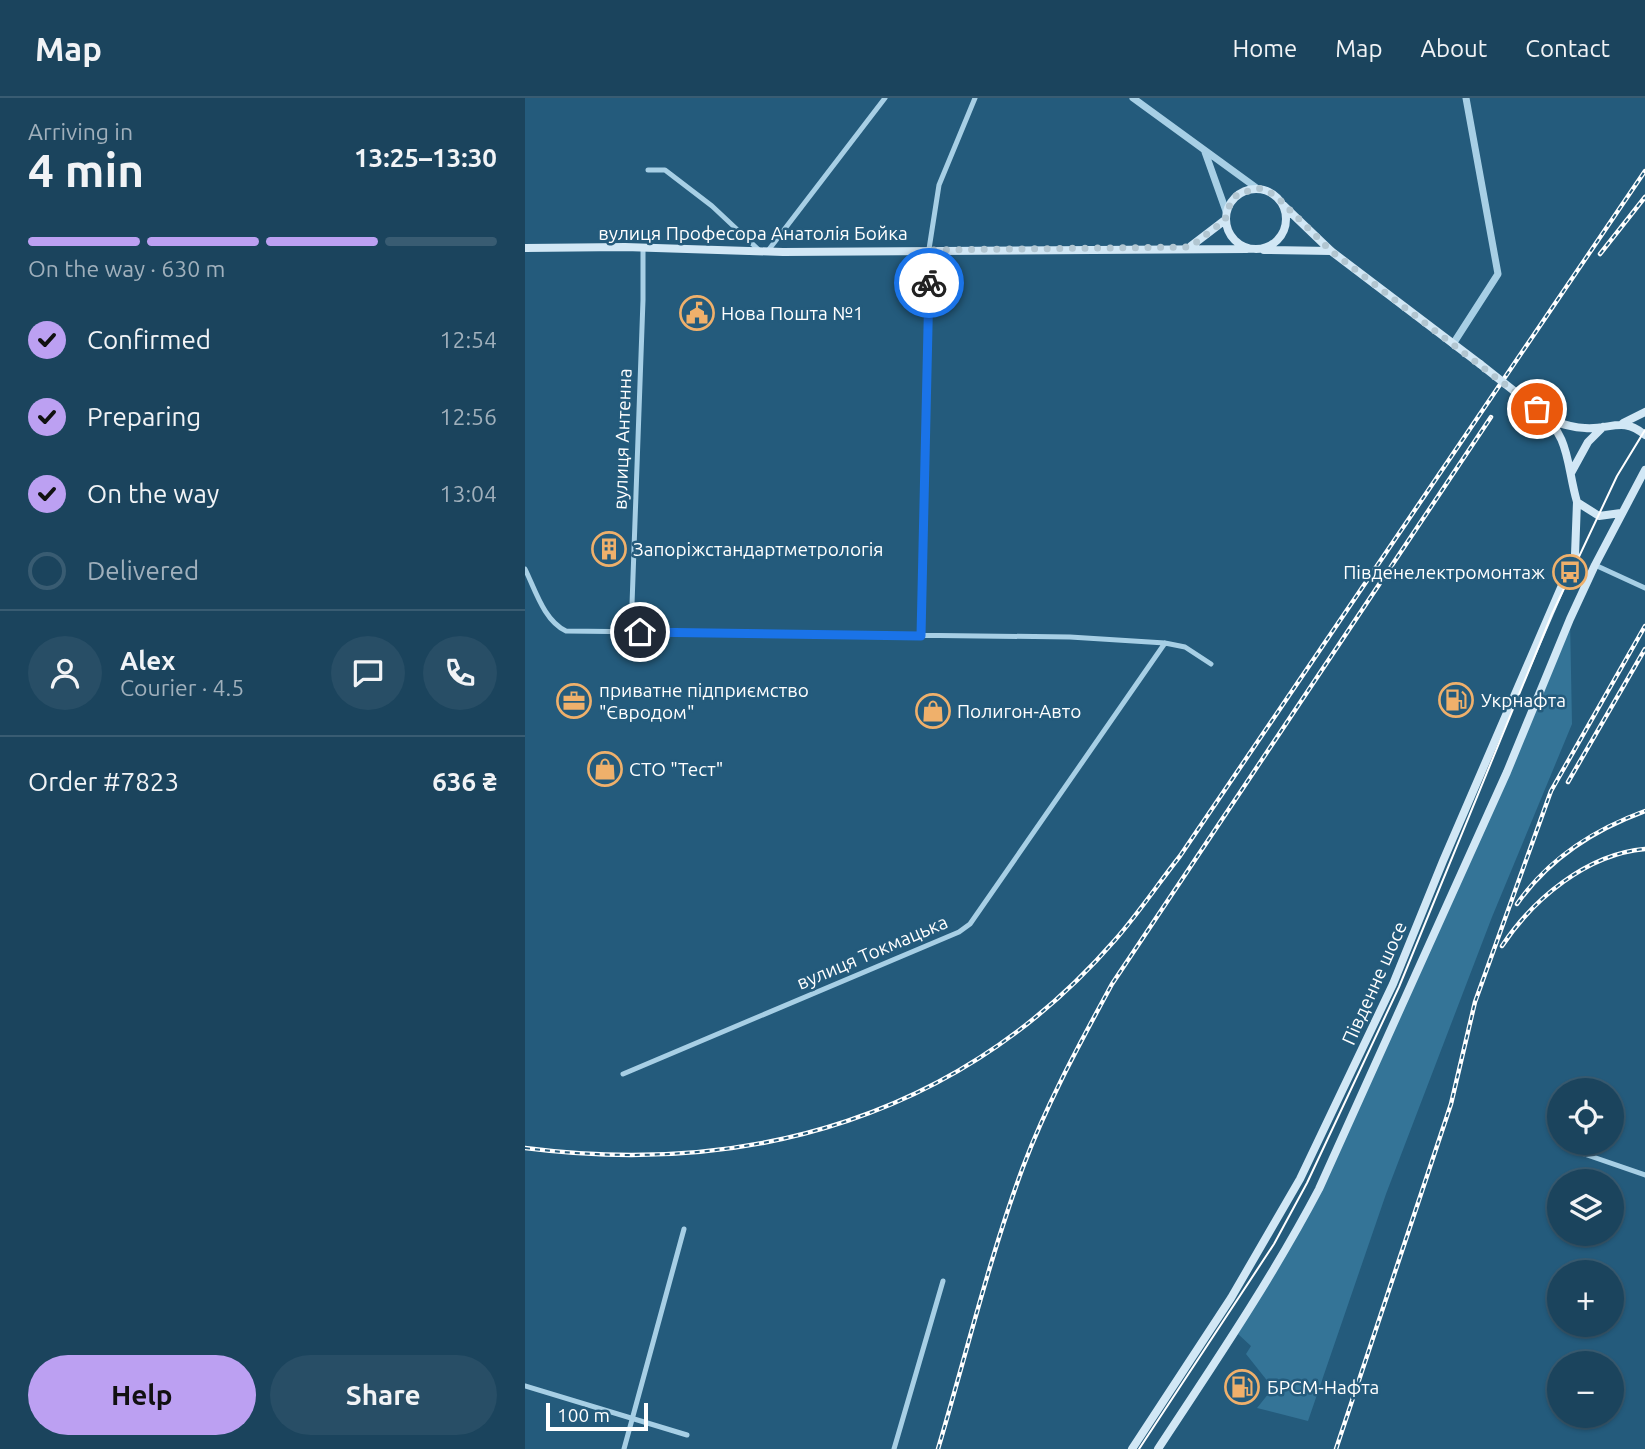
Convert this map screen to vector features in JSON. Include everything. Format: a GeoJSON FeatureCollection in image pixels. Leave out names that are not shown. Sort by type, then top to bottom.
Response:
{"type":"FeatureCollection","features":[{"type":"Feature","properties":{"kind":"main road"},"geometry":{"type":"LineString","coordinates":[[1190,247],[1226,216],[1231,201],[1238,194],[1258,188],[1277,197],[1331,251],[1551,420],[1586,429],[1623,423],[1645,412]]}},
{"type":"Feature","properties":{"kind":"main road"},"geometry":{"type":"LineString","coordinates":[[1226,216],[1231,238],[1252,249],[1275,243],[1282,236],[1286,226],[1283,205]]}},
{"type":"Feature","properties":{"kind":"main road","name":"вулиця Професора Анатолія Бойка"},"geometry":{"type":"LineString","coordinates":[[525,248],[643,247],[763,251],[1190,247],[1331,251]]}},
{"type":"Feature","properties":{"kind":"main road","name":"Південне шосе"},"geometry":{"type":"LineString","coordinates":[[1132,1449],[1267,1240],[1300,1179],[1393,984],[1575,555],[1577,502],[1566,452],[1551,420]]}},
{"type":"Feature","properties":{"kind":"main road"},"geometry":{"type":"LineString","coordinates":[[1623,423],[1645,435]]}},
{"type":"Feature","properties":{"kind":"main road"},"geometry":{"type":"LineString","coordinates":[[1570,476],[1588,442],[1603,427]]}},
{"type":"Feature","properties":{"kind":"main road","name":"Південне шосе"},"geometry":{"type":"LineString","coordinates":[[1158,1449],[1251,1309],[1319,1189],[1491,809],[1595,565],[1645,470]]}},
{"type":"Feature","properties":{"kind":"main road"},"geometry":{"type":"LineString","coordinates":[[1577,502],[1599,516],[1621,513]]}},
{"type":"Feature","properties":{"kind":"street"},"geometry":{"type":"LineString","coordinates":[[648,170],[665,170],[712,206],[763,251],[885,98]]}},
{"type":"Feature","properties":{"kind":"street"},"geometry":{"type":"LineString","coordinates":[[921,636],[929,250],[939,185],[975,98]]}},
{"type":"Feature","properties":{"kind":"street"},"geometry":{"type":"LineString","coordinates":[[1133,98],[1258,188]]}},
{"type":"Feature","properties":{"kind":"street"},"geometry":{"type":"LineString","coordinates":[[1453,344],[1498,274],[1466,98]]}},
{"type":"Feature","properties":{"kind":"street"},"geometry":{"type":"LineString","coordinates":[[1205,152],[1226,216]]}},
{"type":"Feature","properties":{"kind":"street","name":"вулиця Антенна"},"geometry":{"type":"LineString","coordinates":[[631,632],[643,247]]}},
{"type":"Feature","properties":{"kind":"street"},"geometry":{"type":"LineString","coordinates":[[1595,565],[1645,588]]}},
{"type":"Feature","properties":{"kind":"street"},"geometry":{"type":"LineString","coordinates":[[525,569],[550,619],[566,631],[1070,637],[1165,643],[1185,647],[1211,664]]}},
{"type":"Feature","properties":{"kind":"street","name":"вулиця Токмацька"},"geometry":{"type":"LineString","coordinates":[[623,1074],[960,932],[970,924],[1165,643]]}},
{"type":"Feature","properties":{"kind":"street"},"geometry":{"type":"LineString","coordinates":[[1587,1155],[1645,1175]]}},
{"type":"Feature","properties":{"kind":"street"},"geometry":{"type":"LineString","coordinates":[[624,1449],[684,1229]]}},
{"type":"Feature","properties":{"kind":"street"},"geometry":{"type":"LineString","coordinates":[[894,1449],[943,1281]]}},
{"type":"Feature","properties":{"kind":"street"},"geometry":{"type":"LineString","coordinates":[[525,1386],[687,1435]]}},
{"type":"Feature","properties":{"kind":"shaded area"},"geometry":{"type":"Polygon","coordinates":[[[1570,619],[1572,724],[1492,917],[1386,1194],[1308,1421],[1257,1408],[1273,1388],[1246,1354],[1251,1346],[1238,1334],[1286,1251],[1409,993],[1570,619]]]}},
{"type":"Feature","properties":{"kind":"tram line"},"geometry":{"type":"LineString","coordinates":[[1139,1449],[1274,1244],[1307,1183],[1399,987],[1552,614],[1617,476],[1645,430]]}},
{"type":"Feature","properties":{"kind":"railway"},"geometry":{"type":"LineString","coordinates":[[525,1148],[609,1155],[691,1152],[771,1141],[847,1121],[921,1091],[990,1051],[1055,1001],[1115,940],[1180,856],[1645,171]]}},
{"type":"Feature","properties":{"kind":"railway"},"geometry":{"type":"LineString","coordinates":[[1600,254],[1645,197]]}},
{"type":"Feature","properties":{"kind":"railway"},"geometry":{"type":"LineString","coordinates":[[938,1449],[989,1272],[1023,1167],[1053,1097],[1088,1028],[1112,984],[1491,417]]}},
{"type":"Feature","properties":{"kind":"railway"},"geometry":{"type":"LineString","coordinates":[[1336,1449],[1451,1104],[1475,1002],[1551,791],[1645,626]]}},
{"type":"Feature","properties":{"kind":"railway"},"geometry":{"type":"LineString","coordinates":[[1568,782],[1645,649]]}},
{"type":"Feature","properties":{"kind":"railway"},"geometry":{"type":"LineString","coordinates":[[1517,904],[1543,873],[1573,847],[1608,827],[1645,811]]}},
{"type":"Feature","properties":{"kind":"railway"},"geometry":{"type":"LineString","coordinates":[[1502,946],[1529,912],[1582,869],[1623,853],[1645,849]]}},
{"type":"Feature","properties":{"kind":"way so far"},"geometry":{"type":"LineString","coordinates":[[929,283],[929,250],[1190,247],[1225,220],[1231,201],[1238,194],[1258,188],[1277,197],[1331,251],[1537,409]]}},
{"type":"Feature","properties":{"kind":"place","name":"Нова Пошта №1"},"geometry":{"type":"Point","coordinates":[697,313]}},
{"type":"Feature","properties":{"kind":"place","name":"Запоріжстандартметрологія"},"geometry":{"type":"Point","coordinates":[609,549]}},
{"type":"Feature","properties":{"kind":"place","name":"Південелектромонтаж"},"geometry":{"type":"Point","coordinates":[1570,572]}},
{"type":"Feature","properties":{"kind":"place","name":"Укрнафта"},"geometry":{"type":"Point","coordinates":[1456,700]}},
{"type":"Feature","properties":{"kind":"place","name":"приватне підприємство \"Євродом\""},"geometry":{"type":"Point","coordinates":[574,701]}},
{"type":"Feature","properties":{"kind":"place","name":"Полигон-Авто"},"geometry":{"type":"Point","coordinates":[933,711]}},
{"type":"Feature","properties":{"kind":"place","name":"СТО \"Тест\""},"geometry":{"type":"Point","coordinates":[605,769]}},
{"type":"Feature","properties":{"kind":"place","name":"БРСМ-Нафта"},"geometry":{"type":"Point","coordinates":[1242,1387]}},
{"type":"Feature","properties":{"kind":"route"},"geometry":{"type":"LineString","coordinates":[[640,632],[921,636],[929,283]]}}]}
